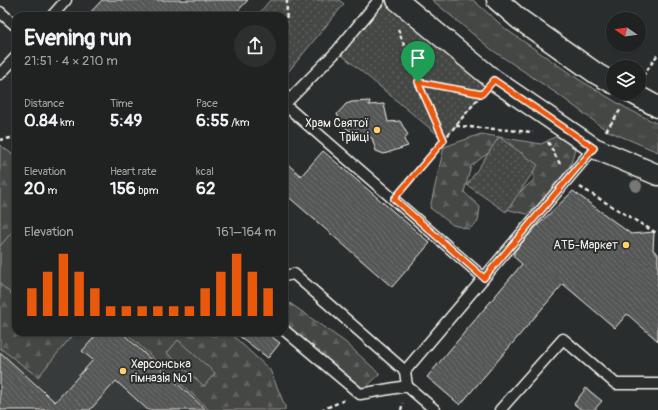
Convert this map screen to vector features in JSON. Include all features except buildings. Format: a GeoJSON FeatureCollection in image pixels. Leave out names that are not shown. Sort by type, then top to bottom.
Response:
{"type":"FeatureCollection","features":[{"type":"Feature","properties":{"kind":"street"},"geometry":{"type":"LineString","coordinates":[[397,0],[488,87],[594,148],[658,176]]}},
{"type":"Feature","properties":{"kind":"street"},"geometry":{"type":"LineString","coordinates":[[497,0],[519,19],[606,79]]}},
{"type":"Feature","properties":{"kind":"street"},"geometry":{"type":"LineString","coordinates":[[631,100],[658,107]]}},
{"type":"Feature","properties":{"kind":"lane"},"geometry":{"type":"LineString","coordinates":[[56,12],[66,0]]}},
{"type":"Feature","properties":{"kind":"lane"},"geometry":{"type":"LineString","coordinates":[[288,101],[337,51],[379,0]]}},
{"type":"Feature","properties":{"kind":"lane"},"geometry":{"type":"LineString","coordinates":[[0,12],[12,22]]}},
{"type":"Feature","properties":{"kind":"lane"},"geometry":{"type":"LineString","coordinates":[[0,74],[12,61]]}},
{"type":"Feature","properties":{"kind":"lane"},"geometry":{"type":"LineString","coordinates":[[288,108],[484,278]]}},
{"type":"Feature","properties":{"kind":"lane"},"geometry":{"type":"LineString","coordinates":[[405,371],[594,148]]}},
{"type":"Feature","properties":{"kind":"lane"},"geometry":{"type":"LineString","coordinates":[[288,275],[294,274],[405,371],[407,386],[435,410]]}},
{"type":"Feature","properties":{"kind":"lane"},"geometry":{"type":"LineString","coordinates":[[288,333],[360,394],[407,386]]}},
{"type":"Feature","properties":{"kind":"lane"},"geometry":{"type":"LineString","coordinates":[[500,410],[562,338],[616,384],[658,384]]}},
{"type":"Feature","properties":{"kind":"path"},"geometry":{"type":"LineString","coordinates":[[287,0],[287,12]]}},
{"type":"Feature","properties":{"kind":"path"},"geometry":{"type":"LineString","coordinates":[[397,25],[418,82],[444,140]]}},
{"type":"Feature","properties":{"kind":"path"},"geometry":{"type":"LineString","coordinates":[[646,72],[658,54]]}},
{"type":"Feature","properties":{"kind":"path"},"geometry":{"type":"LineString","coordinates":[[418,82],[488,87]]}},
{"type":"Feature","properties":{"kind":"path"},"geometry":{"type":"LineString","coordinates":[[394,199],[488,87]]}},
{"type":"Feature","properties":{"kind":"path"},"geometry":{"type":"LineString","coordinates":[[594,148],[626,100]]}},
{"type":"Feature","properties":{"kind":"path"},"geometry":{"type":"LineString","coordinates":[[455,126],[536,132]]}},
{"type":"Feature","properties":{"kind":"path"},"geometry":{"type":"LineString","coordinates":[[0,140],[12,138]]}},
{"type":"Feature","properties":{"kind":"path"},"geometry":{"type":"LineString","coordinates":[[568,179],[658,234]]}},
{"type":"Feature","properties":{"kind":"path"},"geometry":{"type":"LineString","coordinates":[[321,410],[360,394]]}},
{"type":"Feature","properties":{"kind":"shaded area"},"geometry":{"type":"Polygon","coordinates":[[[0,164],[12,290],[12,336],[188,336],[270,410],[0,410],[0,164]]]}},
{"type":"Feature","properties":{"kind":"green space"},"geometry":{"type":"Polygon","coordinates":[[[270,0],[339,0],[344,4],[288,72],[288,12],[260,12],[270,0]]]}},
{"type":"Feature","properties":{"kind":"green space"},"geometry":{"type":"Polygon","coordinates":[[[379,0],[397,0],[494,80],[444,140],[337,51],[379,0]]]}},
{"type":"Feature","properties":{"kind":"green space"},"geometry":{"type":"Polygon","coordinates":[[[432,0],[473,0],[507,30],[578,79],[606,96],[606,100],[613,100],[658,124],[658,152],[606,130],[559,95],[492,50],[432,0]]]}},
{"type":"Feature","properties":{"kind":"green space"},"geometry":{"type":"Polygon","coordinates":[[[481,134],[541,144],[557,136],[575,148],[571,164],[545,199],[527,214],[501,208],[534,180],[533,161],[488,153],[471,166],[464,192],[480,207],[478,222],[469,229],[453,225],[430,208],[444,147],[481,134]]]}},
{"type":"Feature","properties":{"kind":"green space"},"geometry":{"type":"Polygon","coordinates":[[[499,137],[538,165],[506,212],[467,185],[499,137]]]}},
{"type":"Feature","properties":{"kind":"green space"},"geometry":{"type":"Polygon","coordinates":[[[0,145],[12,154],[12,336],[72,336],[38,377],[0,348],[0,145]]]}},
{"type":"Feature","properties":{"kind":"green space"},"geometry":{"type":"Polygon","coordinates":[[[12,232],[12,294],[0,284],[0,246],[12,232]]]}},
{"type":"Feature","properties":{"kind":"green space"},"geometry":{"type":"Polygon","coordinates":[[[288,302],[345,342],[380,374],[364,389],[288,326],[288,302]]]}},
{"type":"Feature","properties":{"kind":"green space"},"geometry":{"type":"Polygon","coordinates":[[[129,336],[233,336],[270,370],[285,406],[285,410],[209,410],[129,336]]]}},
{"type":"Feature","properties":{"kind":"green space"},"geometry":{"type":"Polygon","coordinates":[[[178,340],[215,373],[204,386],[167,353],[178,340]]]}},
{"type":"Feature","properties":{"kind":"place","name":"Храм Святої Трійці"},"geometry":{"type":"Point","coordinates":[377,130]}},
{"type":"Feature","properties":{"kind":"place","name":"АТБ-Маркет"},"geometry":{"type":"Point","coordinates":[626,245]}},
{"type":"Feature","properties":{"kind":"place","name":"Херсонська гімназія №1"},"geometry":{"type":"Point","coordinates":[123,371]}},
{"type":"Feature","properties":{"kind":"route"},"geometry":{"type":"LineString","coordinates":[[494,80],[594,148],[484,278],[394,199],[444,140],[418,82],[482,94],[494,80]]}}]}
